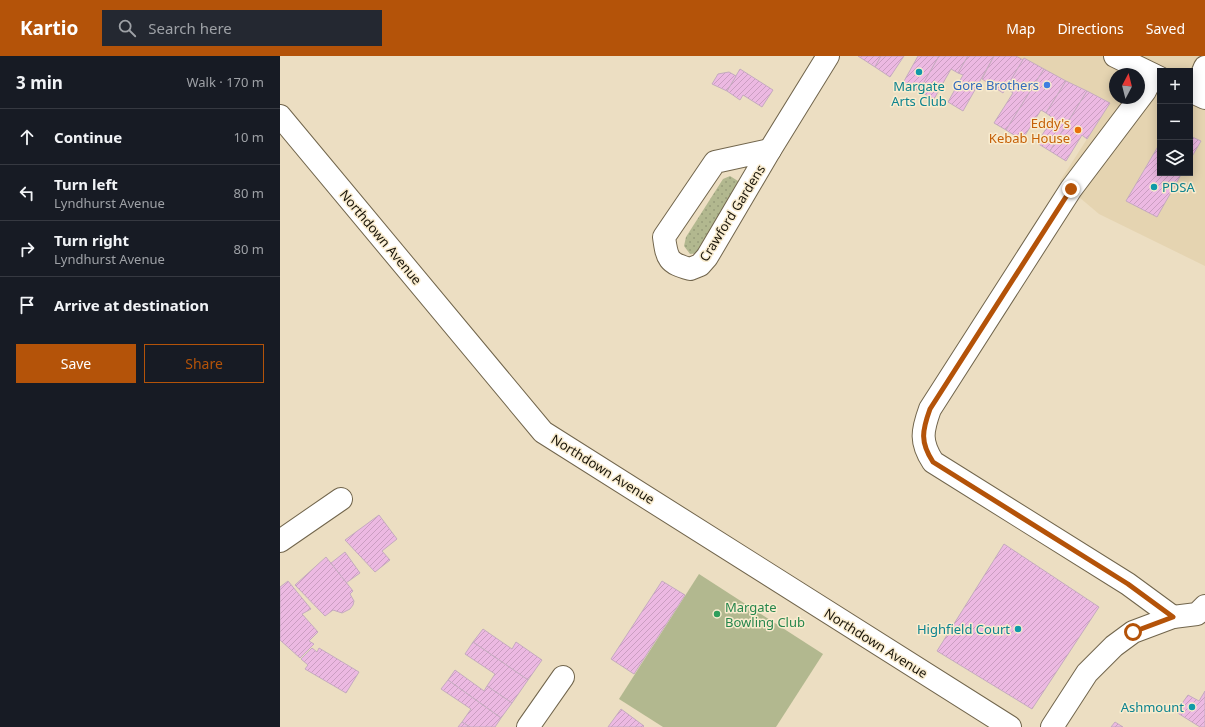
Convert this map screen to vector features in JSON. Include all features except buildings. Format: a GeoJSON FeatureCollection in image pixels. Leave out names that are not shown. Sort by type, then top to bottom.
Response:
{"type":"FeatureCollection","features":[{"type":"Feature","properties":{"kind":"street","name":"Crawford Gardens"},"geometry":{"type":"LineString","coordinates":[[770,150],[715,162],[664,237],[667,255],[676,265],[690,269],[700,265],[707,257],[770,150],[828,56]]}},
{"type":"Feature","properties":{"kind":"street"},"geometry":{"type":"LineString","coordinates":[[1115,56],[1157,76],[1071,189],[930,409],[926,420],[924,436],[925,449],[933,462],[1128,584],[1173,617]]}},
{"type":"Feature","properties":{"kind":"street"},"geometry":{"type":"LineString","coordinates":[[1196,94],[1205,67]]}},
{"type":"Feature","properties":{"kind":"street","name":"Northdown Avenue"},"geometry":{"type":"LineString","coordinates":[[280,116],[544,432],[1010,727]]}},
{"type":"Feature","properties":{"kind":"street"},"geometry":{"type":"LineString","coordinates":[[280,542],[341,499]]}},
{"type":"Feature","properties":{"kind":"street"},"geometry":{"type":"LineString","coordinates":[[1052,727],[1087,673],[1114,646],[1133,632],[1173,617],[1197,614],[1205,606]]}},
{"type":"Feature","properties":{"kind":"street"},"geometry":{"type":"LineString","coordinates":[[528,727],[563,677]]}},
{"type":"Feature","properties":{"kind":"shaded area"},"geometry":{"type":"Polygon","coordinates":[[[926,56],[1205,56],[1205,266],[1099,214],[1060,181],[1087,139],[1006,88],[1003,93],[982,79],[963,75],[926,56]]]}},
{"type":"Feature","properties":{"kind":"green space"},"geometry":{"type":"Polygon","coordinates":[[[730,176],[738,181],[738,187],[699,253],[690,254],[684,246],[686,237],[723,179],[730,176]]]}},
{"type":"Feature","properties":{"kind":"green space","name":"Margate Bowling Club"},"geometry":{"type":"Polygon","coordinates":[[[699,574],[823,654],[776,727],[663,727],[619,699],[699,574]]]}},
{"type":"Feature","properties":{"kind":"place","name":"Margate Arts Club"},"geometry":{"type":"Point","coordinates":[919,72]}},
{"type":"Feature","properties":{"kind":"place","name":"Gore Brothers"},"geometry":{"type":"Point","coordinates":[1047,85]}},
{"type":"Feature","properties":{"kind":"place","name":"Eddy's Kebab House"},"geometry":{"type":"Point","coordinates":[1078,130]}},
{"type":"Feature","properties":{"kind":"place","name":"PDSA"},"geometry":{"type":"Point","coordinates":[1154,187]}},
{"type":"Feature","properties":{"kind":"place","name":"Margate Bowling Club"},"geometry":{"type":"Point","coordinates":[717,614]}},
{"type":"Feature","properties":{"kind":"place","name":"Highfield Court"},"geometry":{"type":"Point","coordinates":[1018,629]}},
{"type":"Feature","properties":{"kind":"place","name":"Ashmount"},"geometry":{"type":"Point","coordinates":[1192,707]}},
{"type":"Feature","properties":{"kind":"route"},"geometry":{"type":"LineString","coordinates":[[1071,189],[930,409],[926,420],[924,436],[925,449],[933,462],[1128,584],[1173,617],[1133,632]]}}]}
